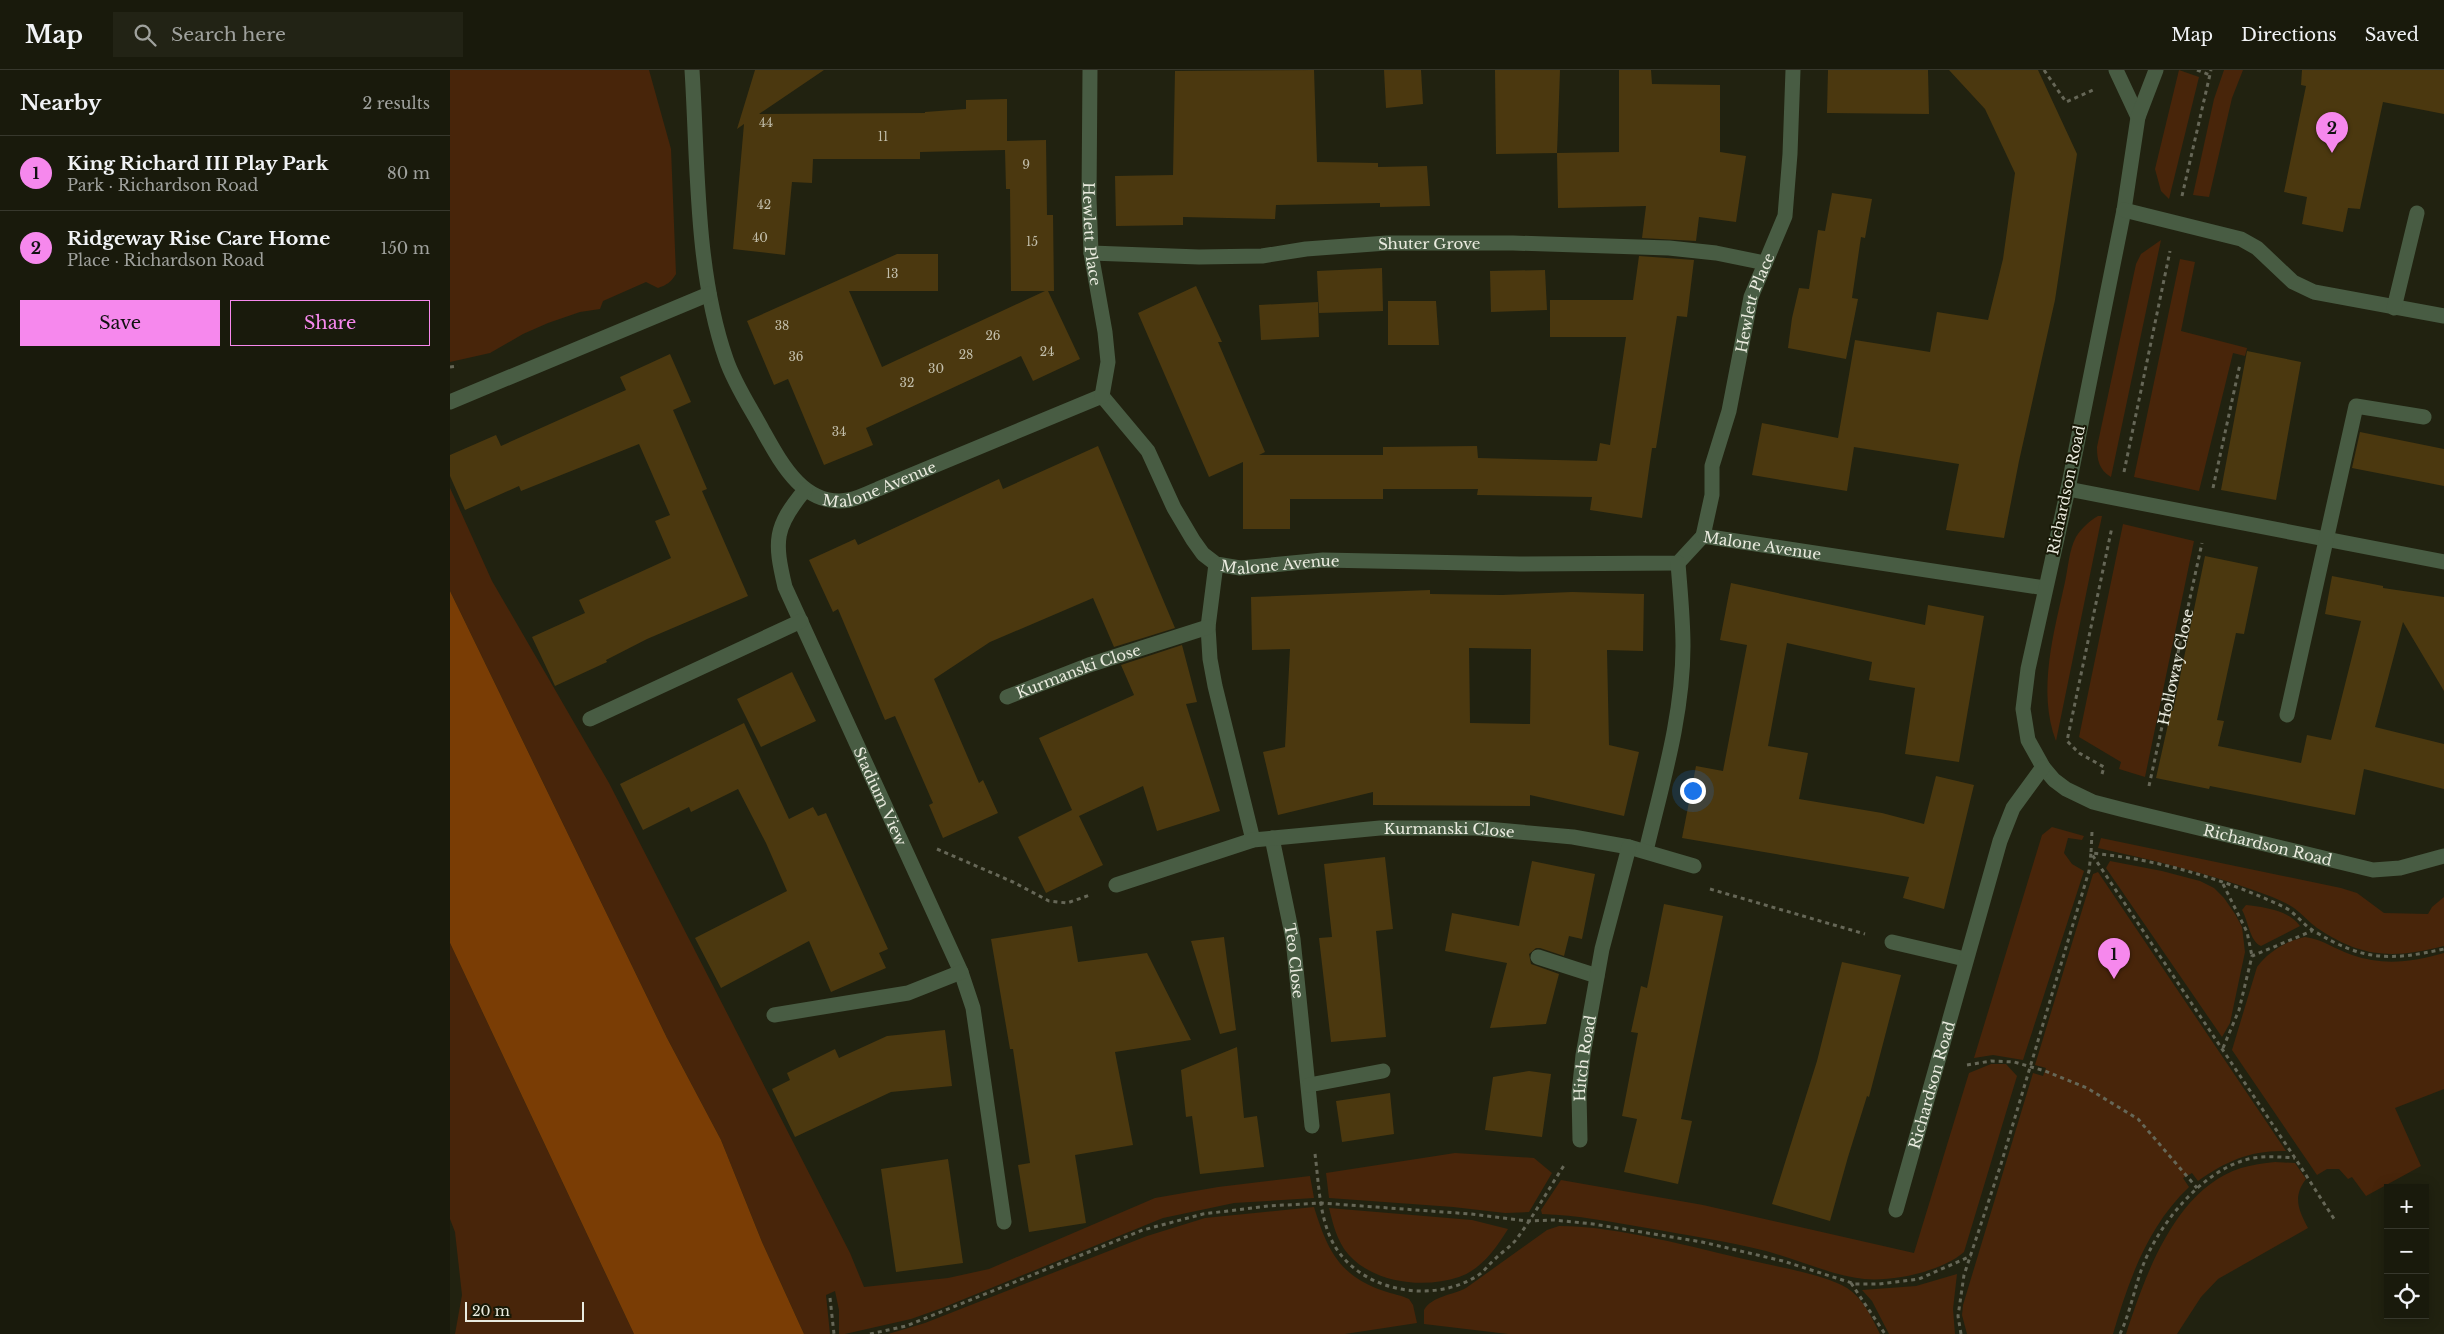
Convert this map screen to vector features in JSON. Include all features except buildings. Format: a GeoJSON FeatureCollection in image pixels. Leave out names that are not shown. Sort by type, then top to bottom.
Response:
{"type":"FeatureCollection","features":[{"type":"Feature","properties":{"kind":"street","name":"Malone Avenue"},"geometry":{"type":"LineString","coordinates":[[692,70],[703,249],[709,294],[726,360],[767,439],[792,477],[805,490],[828,500],[850,500],[1102,396],[1148,451],[1174,508],[1188,532],[1204,554],[1216,564],[1240,568],[1323,560],[1530,564],[1678,563],[1703,536],[2045,588]]}},
{"type":"Feature","properties":{"kind":"street","name":"Hewlett Place"},"geometry":{"type":"LineString","coordinates":[[1090,70],[1089,198],[1091,253],[1105,332],[1108,362],[1102,396]]}},
{"type":"Feature","properties":{"kind":"street","name":"Hewlett Place"},"geometry":{"type":"LineString","coordinates":[[1703,536],[1712,494],[1712,466],[1729,411],[1751,297],[1785,216],[1790,164],[1793,70]]}},
{"type":"Feature","properties":{"kind":"street"},"geometry":{"type":"LineString","coordinates":[[2116,70],[2138,117]]}},
{"type":"Feature","properties":{"kind":"street","name":"Richardson Road"},"geometry":{"type":"LineString","coordinates":[[2156,70],[2138,117],[2124,210],[2068,489],[2028,669],[2023,709],[2028,740],[2043,767],[2054,780],[2066,789],[2094,802],[2373,870],[2400,868],[2444,856]]}},
{"type":"Feature","properties":{"kind":"street"},"geometry":{"type":"LineString","coordinates":[[2124,210],[2241,239],[2257,248],[2292,282],[2314,292],[2444,316]]}},
{"type":"Feature","properties":{"kind":"street"},"geometry":{"type":"LineString","coordinates":[[2394,308],[2417,213]]}},
{"type":"Feature","properties":{"kind":"street","name":"Shuter Grove"},"geometry":{"type":"LineString","coordinates":[[1091,253],[1200,257],[1262,256],[1306,249],[1387,243],[1513,243],[1669,248],[1765,263]]}},
{"type":"Feature","properties":{"kind":"street"},"geometry":{"type":"LineString","coordinates":[[450,402],[709,294]]}},
{"type":"Feature","properties":{"kind":"street"},"geometry":{"type":"LineString","coordinates":[[2287,715],[2356,406],[2424,417]]}},
{"type":"Feature","properties":{"kind":"street"},"geometry":{"type":"LineString","coordinates":[[2068,489],[2444,562]]}},
{"type":"Feature","properties":{"kind":"street","name":"Stadium View"},"geometry":{"type":"LineString","coordinates":[[805,490],[787,512],[779,527],[778,557],[785,587],[961,972],[973,1008],[1004,1222]]}},
{"type":"Feature","properties":{"kind":"street"},"geometry":{"type":"LineString","coordinates":[[1646,851],[1673,741],[1680,694],[1683,647],[1678,563]]}},
{"type":"Feature","properties":{"kind":"street"},"geometry":{"type":"LineString","coordinates":[[1216,564],[1208,627],[1210,659],[1214,686],[1253,840]]}},
{"type":"Feature","properties":{"kind":"street"},"geometry":{"type":"LineString","coordinates":[[590,719],[801,621]]}},
{"type":"Feature","properties":{"kind":"street","name":"Kurmanski Close"},"geometry":{"type":"LineString","coordinates":[[1006,697],[1090,665],[1208,627]]}},
{"type":"Feature","properties":{"kind":"street","name":"Richardson Road"},"geometry":{"type":"LineString","coordinates":[[1896,1210],[1965,959],[2006,824],[2013,808],[2043,767]]}},
{"type":"Feature","properties":{"kind":"street","name":"Kurmanski Close"},"geometry":{"type":"LineString","coordinates":[[1116,885],[1253,840],[1380,828],[1476,828],[1573,837],[1646,851],[1694,866]]}},
{"type":"Feature","properties":{"kind":"street","name":"Teo Close"},"geometry":{"type":"LineString","coordinates":[[1272,838],[1293,939],[1312,1126]]}},
{"type":"Feature","properties":{"kind":"street","name":"Hitch Road"},"geometry":{"type":"LineString","coordinates":[[1580,1140],[1579,1093],[1583,1055],[1597,976],[1629,847]]}},
{"type":"Feature","properties":{"kind":"street"},"geometry":{"type":"LineString","coordinates":[[1892,942],[1965,959]]}},
{"type":"Feature","properties":{"kind":"street"},"geometry":{"type":"LineString","coordinates":[[1538,957],[1597,976]]}},
{"type":"Feature","properties":{"kind":"street"},"geometry":{"type":"LineString","coordinates":[[774,1015],[908,993],[961,972]]}},
{"type":"Feature","properties":{"kind":"street"},"geometry":{"type":"LineString","coordinates":[[1309,1085],[1383,1071]]}},
{"type":"Feature","properties":{"kind":"path"},"geometry":{"type":"LineString","coordinates":[[2044,70],[2066,102],[2096,88]]}},
{"type":"Feature","properties":{"kind":"path"},"geometry":{"type":"LineString","coordinates":[[2197,70],[2210,75]]}},
{"type":"Feature","properties":{"kind":"path"},"geometry":{"type":"LineString","coordinates":[[1961,1334],[1958,1316],[1959,1298],[2089,870],[2094,802],[2104,768],[2079,753],[2067,741],[2176,222],[2211,70]]}},
{"type":"Feature","properties":{"kind":"path","name":"Holloway Close"},"geometry":{"type":"LineString","coordinates":[[2143,815],[2240,364]]}},
{"type":"Feature","properties":{"kind":"path"},"geometry":{"type":"LineString","coordinates":[[898,837],[950,854],[1014,882],[1048,901],[1067,903],[1116,885]]}},
{"type":"Feature","properties":{"kind":"path"},"geometry":{"type":"LineString","coordinates":[[2091,853],[2110,855],[2171,868],[2223,883],[2286,908],[2312,931],[2358,953],[2376,957],[2395,957],[2444,949]]}},
{"type":"Feature","properties":{"kind":"path"},"geometry":{"type":"LineString","coordinates":[[2091,853],[2223,1048],[2336,1222]]}},
{"type":"Feature","properties":{"kind":"path"},"geometry":{"type":"LineString","coordinates":[[1694,866],[1691,884],[1892,942]]}},
{"type":"Feature","properties":{"kind":"path"},"geometry":{"type":"LineString","coordinates":[[2223,883],[2247,932],[2252,956],[2239,1010],[2223,1048]]}},
{"type":"Feature","properties":{"kind":"path"},"geometry":{"type":"LineString","coordinates":[[2252,956],[2312,931]]}},
{"type":"Feature","properties":{"kind":"path"},"geometry":{"type":"LineString","coordinates":[[1936,1063],[1963,1066],[1991,1061],[2014,1062],[2086,1088],[2138,1119],[2197,1188]]}},
{"type":"Feature","properties":{"kind":"path"},"geometry":{"type":"LineString","coordinates":[[1312,1126],[1321,1203],[1333,1241],[1351,1266],[1376,1282],[1403,1290],[1421,1292],[1457,1286],[1478,1276],[1518,1238],[1580,1140]]}},
{"type":"Feature","properties":{"kind":"path"},"geometry":{"type":"LineString","coordinates":[[2120,1334],[2142,1267],[2164,1227],[2197,1188],[2219,1172],[2246,1160],[2295,1158]]}},
{"type":"Feature","properties":{"kind":"path"},"geometry":{"type":"LineString","coordinates":[[870,1334],[906,1326],[1143,1230],[1203,1214],[1268,1206],[1321,1203],[1471,1214],[1527,1221],[1554,1220],[1702,1242],[1783,1260],[1850,1282],[1879,1284],[1919,1279],[1971,1256]]}},
{"type":"Feature","properties":{"kind":"path"},"geometry":{"type":"LineString","coordinates":[[1850,1282],[1885,1334]]}},
{"type":"Feature","properties":{"kind":"path"},"geometry":{"type":"LineString","coordinates":[[830,1298],[834,1334]]}},
{"type":"Feature","properties":{"kind":"shaded area"},"geometry":{"type":"Polygon","coordinates":[[[450,70],[649,70],[671,149],[676,274],[670,281],[658,288],[646,282],[603,301],[600,309],[580,312],[548,323],[523,334],[490,353],[450,362],[450,70]]]}},
{"type":"Feature","properties":{"kind":"shaded area"},"geometry":{"type":"Polygon","coordinates":[[[2179,70],[2199,77],[2169,199],[2161,191],[2155,169],[2179,70]]]}},
{"type":"Feature","properties":{"kind":"shaded area"},"geometry":{"type":"Polygon","coordinates":[[[2224,70],[2243,70],[2232,98],[2209,197],[2193,195],[2214,99],[2224,70]]]}},
{"type":"Feature","properties":{"kind":"shaded area"},"geometry":{"type":"Polygon","coordinates":[[[2161,240],[2111,477],[2100,464],[2097,447],[2136,264],[2141,254],[2161,240]]]}},
{"type":"Feature","properties":{"kind":"shaded area"},"geometry":{"type":"Polygon","coordinates":[[[2180,259],[2195,262],[2181,331],[2247,348],[2245,356],[2233,353],[2199,491],[2134,477],[2180,259]]]}},
{"type":"Feature","properties":{"kind":"shaded area"},"geometry":{"type":"Polygon","coordinates":[[[450,488],[492,581],[609,783],[850,1253],[864,1287],[948,1278],[989,1269],[1155,1198],[1218,1187],[1310,1176],[1314,1198],[1234,1203],[1163,1218],[942,1308],[911,1319],[845,1334],[839,1334],[839,1310],[835,1291],[826,1295],[830,1334],[804,1334],[762,1242],[721,1140],[667,1038],[450,591],[450,488]]]}},
{"type":"Feature","properties":{"kind":"shaded area"},"geometry":{"type":"Polygon","coordinates":[[[2098,516],[2102,516],[2056,741],[2050,722],[2048,702],[2049,662],[2052,641],[2070,553],[2074,542],[2083,528],[2098,516]]]}},
{"type":"Feature","properties":{"kind":"shaded area"},"geometry":{"type":"Polygon","coordinates":[[[2123,524],[2194,541],[2145,777],[2119,769],[2121,762],[2079,737],[2123,524]]]}},
{"type":"Feature","properties":{"kind":"shaded area"},"geometry":{"type":"Polygon","coordinates":[[[450,591],[667,1038],[721,1140],[762,1242],[804,1334],[634,1334],[450,943],[450,591]]]}},
{"type":"Feature","properties":{"kind":"shaded area"},"geometry":{"type":"Polygon","coordinates":[[[2052,827],[2084,836],[2082,840],[2068,838],[2064,853],[2072,864],[2084,871],[2023,1060],[1993,1055],[1974,1058],[2042,835],[2052,827]]]}},
{"type":"Feature","properties":{"kind":"shaded area"},"geometry":{"type":"Polygon","coordinates":[[[2101,838],[2341,888],[2357,893],[2384,913],[2428,914],[2432,907],[2444,897],[2444,946],[2393,954],[2364,950],[2333,938],[2317,928],[2294,908],[2275,898],[2197,872],[2098,848],[2101,838]]]}},
{"type":"Feature","properties":{"kind":"shaded area"},"geometry":{"type":"Polygon","coordinates":[[[2110,861],[2162,871],[2200,881],[2214,888],[2235,914],[2242,927],[2245,952],[2230,1023],[2222,1037],[2106,868],[2110,861]]]}},
{"type":"Feature","properties":{"kind":"shaded area"},"geometry":{"type":"Polygon","coordinates":[[[2098,872],[2286,1151],[2261,1152],[2239,1158],[2198,1181],[2192,1173],[2183,1178],[2189,1187],[2162,1219],[2141,1255],[2113,1334],[1967,1334],[1962,1315],[1963,1305],[2033,1073],[2043,1076],[2046,1068],[2035,1065],[2093,874],[2098,872]]]}},
{"type":"Feature","properties":{"kind":"shaded area"},"geometry":{"type":"Polygon","coordinates":[[[2246,905],[2268,908],[2283,913],[2300,926],[2261,946],[2254,940],[2242,910],[2246,905]]]}},
{"type":"Feature","properties":{"kind":"shaded area"},"geometry":{"type":"Polygon","coordinates":[[[2305,937],[2318,940],[2352,955],[2387,962],[2421,959],[2444,953],[2444,1089],[2395,1108],[2421,1166],[2388,1184],[2384,1184],[2384,1186],[2366,1196],[2352,1177],[2348,1179],[2339,1169],[2327,1169],[2317,1175],[2232,1050],[2257,967],[2267,956],[2291,941],[2305,937]]]}},
{"type":"Feature","properties":{"kind":"shaded area"},"geometry":{"type":"Polygon","coordinates":[[[450,943],[634,1334],[455,1334],[462,1295],[455,1232],[450,1219],[450,943]]]}},
{"type":"Feature","properties":{"kind":"shaded area"},"geometry":{"type":"Polygon","coordinates":[[[1991,1064],[2006,1064],[2017,1076],[1964,1252],[1944,1265],[1931,1270],[1889,1279],[1864,1279],[1839,1274],[1766,1251],[1736,1244],[1595,1219],[1542,1214],[1541,1210],[1561,1180],[1703,1205],[1914,1253],[1969,1073],[1991,1064]]]}},
{"type":"Feature","properties":{"kind":"shaded area"},"geometry":{"type":"Polygon","coordinates":[[[1455,1153],[1534,1158],[1552,1173],[1529,1212],[1505,1213],[1453,1207],[1329,1198],[1326,1173],[1455,1153]]]}},
{"type":"Feature","properties":{"kind":"shaded area"},"geometry":{"type":"Polygon","coordinates":[[[2275,1162],[2295,1163],[2306,1179],[2299,1192],[2298,1204],[2308,1228],[2218,1279],[2201,1297],[2177,1334],[2126,1334],[2153,1262],[2181,1214],[2198,1195],[2218,1179],[2241,1168],[2275,1162]]]}},
{"type":"Feature","properties":{"kind":"shaded area"},"geometry":{"type":"Polygon","coordinates":[[[1314,1207],[1324,1236],[1337,1259],[1346,1269],[1369,1285],[1409,1299],[1413,1305],[1417,1323],[1345,1334],[888,1334],[925,1323],[1147,1236],[1205,1218],[1314,1207]]]}},
{"type":"Feature","properties":{"kind":"shaded area"},"geometry":{"type":"Polygon","coordinates":[[[1329,1208],[1472,1220],[1508,1229],[1488,1257],[1475,1269],[1445,1281],[1415,1283],[1385,1277],[1371,1272],[1359,1264],[1348,1254],[1338,1238],[1329,1208]]]}},
{"type":"Feature","properties":{"kind":"shaded area"},"geometry":{"type":"Polygon","coordinates":[[[1559,1226],[1582,1227],[1631,1234],[1827,1279],[1847,1288],[1858,1297],[1880,1334],[1508,1334],[1424,1324],[1424,1310],[1432,1302],[1466,1288],[1547,1230],[1559,1226]]]}},
{"type":"Feature","properties":{"kind":"shaded area"},"geometry":{"type":"Polygon","coordinates":[[[1957,1274],[1953,1309],[1955,1334],[1889,1334],[1872,1301],[1862,1290],[1916,1286],[1957,1274]]]}},
{"type":"Feature","properties":{"kind":"place","name":"Ridgeway Rise Care Home"},"geometry":{"type":"Point","coordinates":[2332,153]}},
{"type":"Feature","properties":{"kind":"place","name":"King Richard III Play Park"},"geometry":{"type":"Point","coordinates":[2114,979]}}]}
